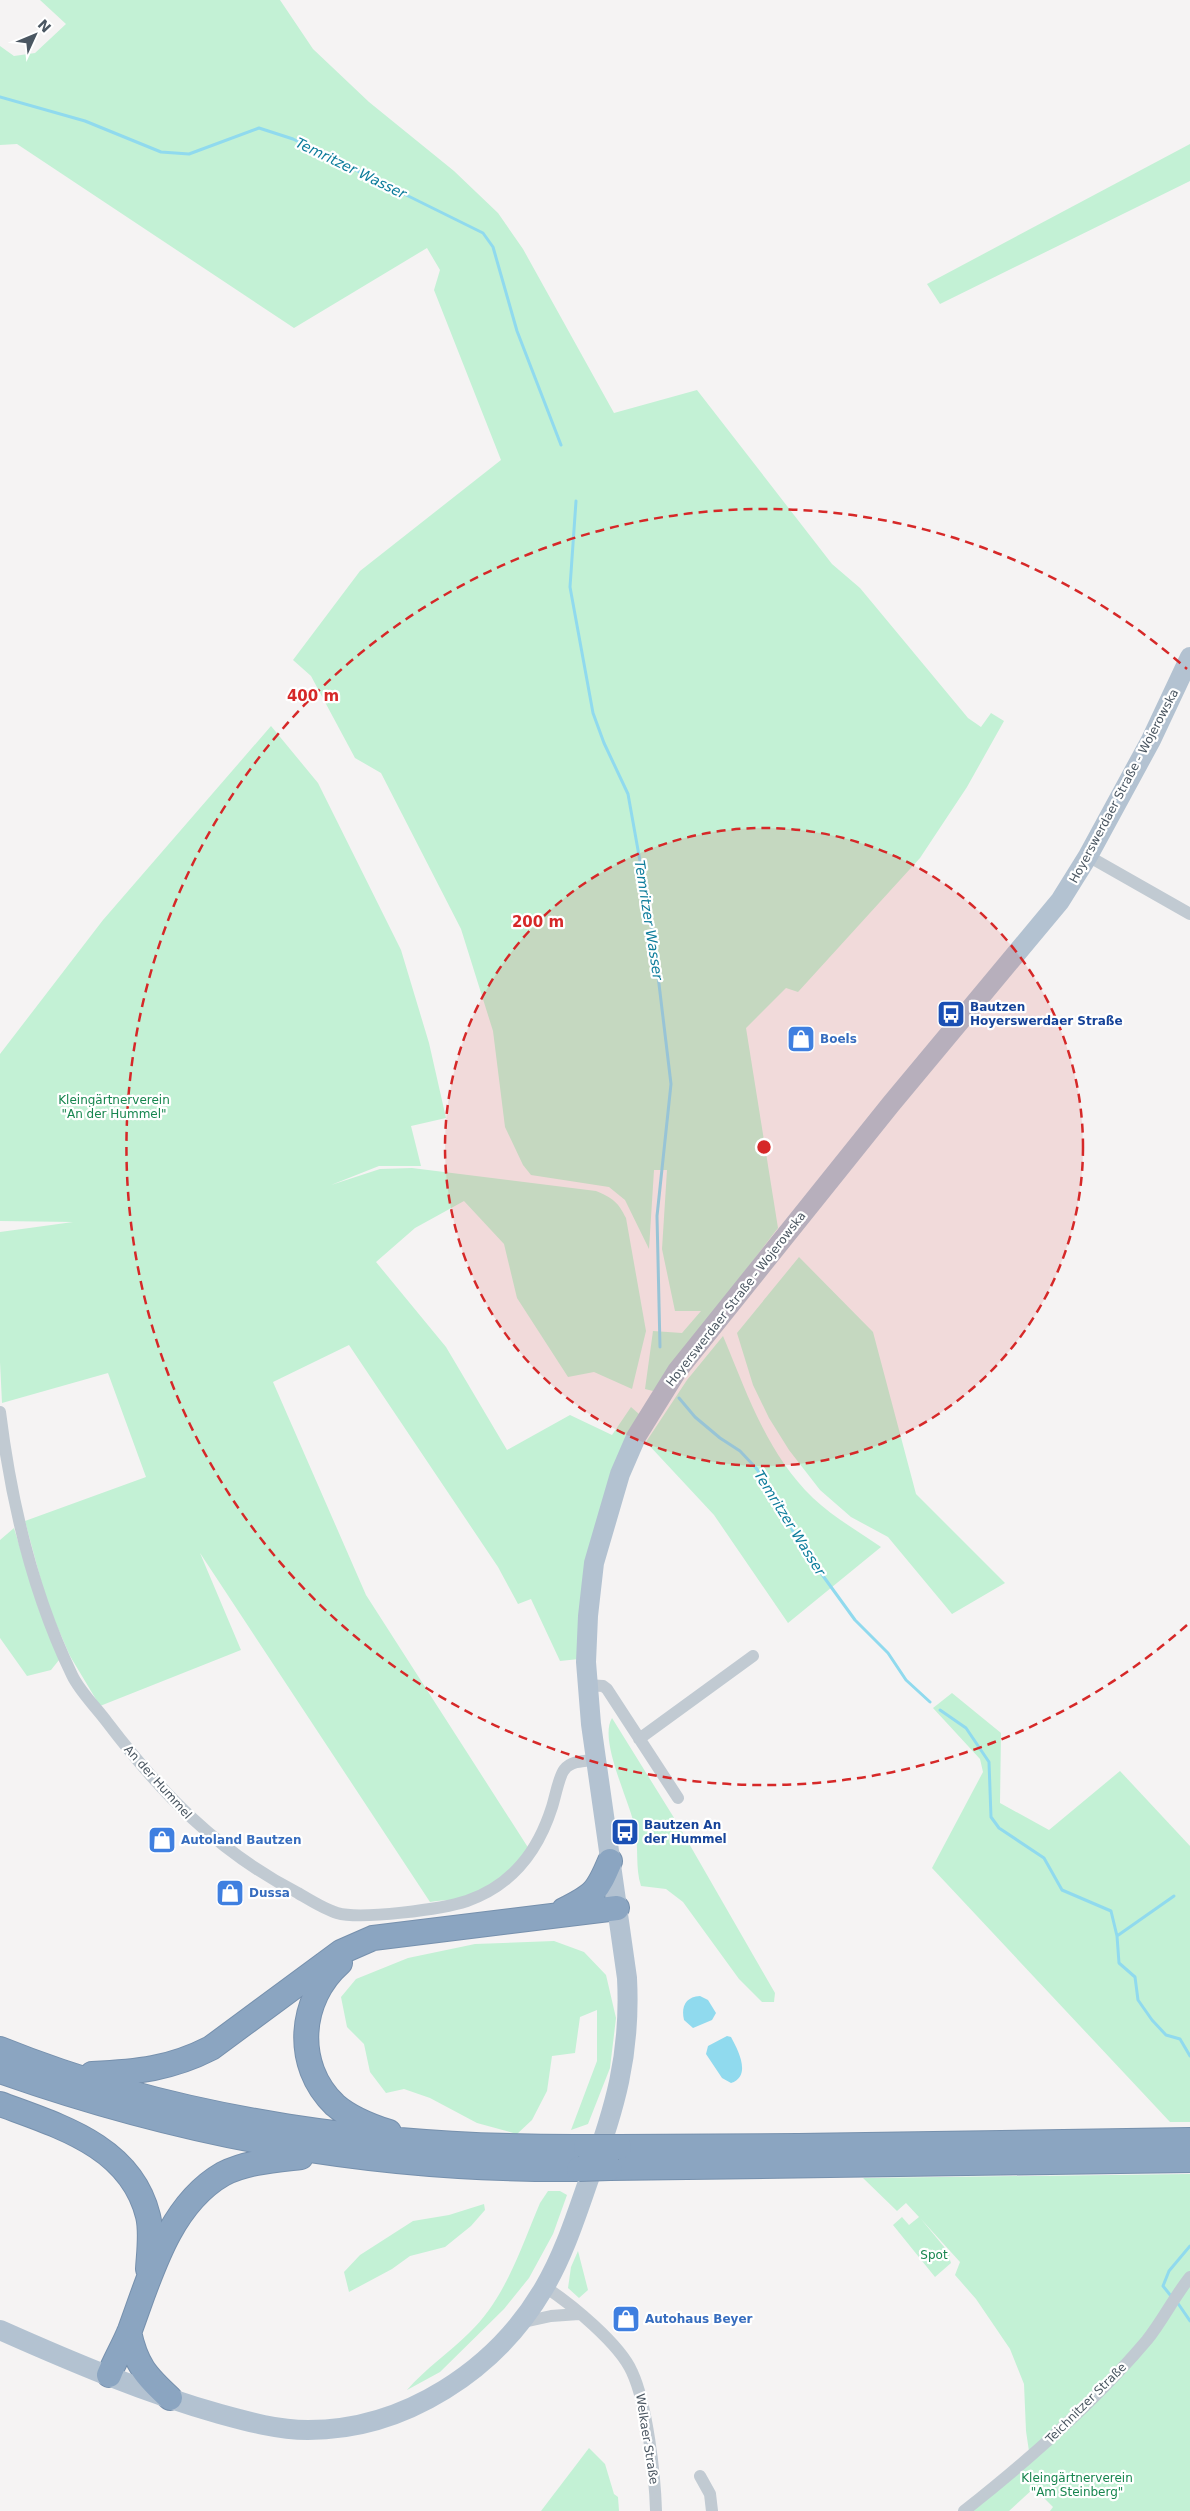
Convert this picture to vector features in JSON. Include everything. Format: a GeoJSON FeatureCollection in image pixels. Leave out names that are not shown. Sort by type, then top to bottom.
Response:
{"type":"FeatureCollection","features":[{"type":"Feature","properties":{"kind":"highway"},"geometry":{"type":"LineString","coordinates":[[554,1916],[590,1897],[599,1885],[610,1861]]}},
{"type":"Feature","properties":{"kind":"highway"},"geometry":{"type":"LineString","coordinates":[[72,2075],[143,2071],[190,2059],[219,2042],[341,1952],[373,1938],[616,1908]]}},
{"type":"Feature","properties":{"kind":"highway"},"geometry":{"type":"LineString","coordinates":[[410,1934],[360,1952],[344,1960],[327,1975],[315,1994],[308,2012],[305,2031],[306,2045],[312,2071],[334,2104],[356,2119],[370,2125],[432,2144]]}},
{"type":"Feature","properties":{"kind":"highway"},"geometry":{"type":"LineString","coordinates":[[0,2049],[72,2075],[163,2101],[242,2119],[363,2138],[506,2148],[583,2158],[814,2165],[929,2165],[1190,2160]]}},
{"type":"Feature","properties":{"kind":"highway"},"geometry":{"type":"LineString","coordinates":[[0,2071],[75,2096],[201,2131],[325,2154],[446,2165],[530,2169],[583,2158]]}},
{"type":"Feature","properties":{"kind":"highway"},"geometry":{"type":"LineString","coordinates":[[0,2104],[81,2136],[105,2150],[125,2170],[140,2193],[149,2217],[150,2244],[145,2284]]}},
{"type":"Feature","properties":{"kind":"highway"},"geometry":{"type":"LineString","coordinates":[[614,2158],[798,2146],[1190,2140]]}},
{"type":"Feature","properties":{"kind":"highway"},"geometry":{"type":"LineString","coordinates":[[108,2375],[129,2332],[145,2284],[178,2218],[192,2199],[208,2184],[241,2167],[268,2161],[325,2154]]}},
{"type":"Feature","properties":{"kind":"highway"},"geometry":{"type":"LineString","coordinates":[[129,2332],[138,2364],[145,2374],[170,2398]]}},
{"type":"Feature","properties":{"kind":"main road","name":"Hoyerswerdaer Straße - Wojerowska"},"geometry":{"type":"LineString","coordinates":[[0,2330],[108,2375],[170,2398],[264,2426],[289,2429],[337,2428],[362,2424],[411,2407],[454,2384],[486,2360],[519,2323],[545,2287],[570,2232],[615,2102],[625,2058],[629,2017],[627,1978],[587,1685],[588,1616],[594,1564],[620,1474],[646,1421],[677,1370],[884,1111],[1060,900],[1088,856],[1151,740],[1190,657]]}},
{"type":"Feature","properties":{"kind":"street"},"geometry":{"type":"LineString","coordinates":[[1088,856],[1168,899],[1190,914]]}},
{"type":"Feature","properties":{"kind":"street","name":"An der Hummel"},"geometry":{"type":"LineString","coordinates":[[0,1412],[5,1457],[23,1534],[43,1605],[73,1678],[131,1754],[165,1792],[201,1828],[264,1876],[335,1913],[352,1916],[369,1916],[466,1901],[489,1891],[521,1866],[532,1853],[542,1836],[564,1770],[577,1762],[596,1760]]}},
{"type":"Feature","properties":{"kind":"street"},"geometry":{"type":"LineString","coordinates":[[640,1739],[753,1656]]}},
{"type":"Feature","properties":{"kind":"street"},"geometry":{"type":"LineString","coordinates":[[587,1685],[603,1686],[607,1689],[678,1798]]}},
{"type":"Feature","properties":{"kind":"street","name":"Teichnitzer Straße"},"geometry":{"type":"LineString","coordinates":[[964,2511],[1030,2458],[1113,2378],[1150,2335],[1187,2281]]}},
{"type":"Feature","properties":{"kind":"street","name":"Welkaer Straße"},"geometry":{"type":"LineString","coordinates":[[545,2287],[612,2343],[632,2370],[645,2415],[656,2511]]}},
{"type":"Feature","properties":{"kind":"street"},"geometry":{"type":"LineString","coordinates":[[519,2323],[551,2316],[579,2314]]}},
{"type":"Feature","properties":{"kind":"street"},"geometry":{"type":"LineString","coordinates":[[700,2476],[710,2494],[712,2511]]}},
{"type":"Feature","properties":{"kind":"green space"},"geometry":{"type":"Polygon","coordinates":[[[40,0],[280,0],[313,49],[369,102],[454,171],[498,213],[523,249],[614,413],[697,390],[832,564],[860,588],[968,718],[981,727],[991,713],[1004,721],[967,787],[920,858],[798,992],[786,988],[746,1028],[778,1228],[653,1391],[645,1389],[653,1331],[682,1333],[701,1311],[675,1311],[662,1249],[667,1170],[654,1170],[649,1249],[625,1200],[609,1187],[531,1175],[523,1165],[505,1127],[493,1031],[461,929],[381,773],[355,758],[311,676],[293,660],[360,571],[501,460],[434,290],[440,270],[427,248],[294,328],[17,144],[0,145],[0,46],[14,56],[35,53],[66,24],[40,0]]]}},
{"type":"Feature","properties":{"kind":"green space"},"geometry":{"type":"Polygon","coordinates":[[[1190,144],[1190,181],[940,304],[927,284],[1190,144]]]}},
{"type":"Feature","properties":{"kind":"green space","name":"Kleingärtnerverein \"An der Hummel\""},"geometry":{"type":"Polygon","coordinates":[[[271,726],[318,783],[401,950],[429,1043],[446,1118],[411,1126],[421,1166],[379,1166],[331,1185],[380,1169],[412,1168],[596,1191],[611,1198],[626,1218],[646,1331],[632,1389],[594,1372],[568,1377],[517,1298],[504,1244],[464,1201],[415,1228],[376,1262],[446,1347],[507,1450],[570,1415],[612,1435],[631,1407],[639,1414],[579,1659],[560,1661],[531,1599],[518,1604],[498,1567],[349,1345],[273,1382],[366,1595],[529,1849],[517,1863],[486,1889],[459,1899],[430,1902],[200,1553],[241,1650],[100,1706],[70,1656],[47,1603],[25,1521],[146,1477],[108,1373],[2,1403],[0,1362],[0,1232],[73,1222],[0,1221],[0,1054],[103,920],[271,726]]]}},
{"type":"Feature","properties":{"kind":"green space"},"geometry":{"type":"Polygon","coordinates":[[[799,1257],[873,1332],[916,1494],[1005,1583],[952,1614],[888,1537],[851,1517],[820,1490],[789,1450],[769,1418],[753,1385],[737,1333],[799,1257]]]}},
{"type":"Feature","properties":{"kind":"green space"},"geometry":{"type":"Polygon","coordinates":[[[723,1336],[760,1422],[783,1462],[797,1481],[813,1498],[837,1518],[881,1547],[788,1623],[714,1515],[646,1442],[687,1380],[723,1336]]]}},
{"type":"Feature","properties":{"kind":"green space"},"geometry":{"type":"Polygon","coordinates":[[[14,1528],[38,1607],[59,1660],[51,1670],[27,1676],[0,1638],[0,1540],[14,1528]]]}},
{"type":"Feature","properties":{"kind":"green space"},"geometry":{"type":"Polygon","coordinates":[[[952,1693],[1001,1733],[1000,1803],[1049,1830],[1120,1771],[1190,1846],[1190,2122],[1170,2122],[932,1868],[983,1772],[980,1759],[933,1708],[952,1693]]]}},
{"type":"Feature","properties":{"kind":"green space"},"geometry":{"type":"Polygon","coordinates":[[[612,1718],[676,1821],[775,1993],[774,2002],[762,2002],[739,1979],[683,1902],[666,1889],[641,1886],[638,1872],[635,1829],[609,1741],[609,1728],[612,1718]]]}},
{"type":"Feature","properties":{"kind":"green space"},"geometry":{"type":"Polygon","coordinates":[[[554,1941],[584,1952],[606,1975],[616,2018],[610,2068],[588,2124],[571,2130],[597,2061],[597,2010],[580,2017],[575,2053],[552,2056],[547,2091],[532,2120],[517,2134],[477,2123],[430,2098],[404,2089],[386,2093],[370,2072],[364,2044],[347,2027],[341,1997],[356,1979],[408,1958],[475,1944],[554,1941]]]}},
{"type":"Feature","properties":{"kind":"green space"},"geometry":{"type":"Polygon","coordinates":[[[1190,2174],[1190,2511],[1050,2511],[1053,2507],[1034,2488],[1009,2511],[964,2511],[1030,2458],[1026,2431],[1024,2384],[1010,2349],[976,2299],[955,2275],[960,2262],[921,2219],[950,2254],[951,2263],[935,2277],[893,2225],[902,2217],[909,2225],[919,2217],[906,2203],[897,2211],[863,2178],[1190,2174]]]}},
{"type":"Feature","properties":{"kind":"green space"},"geometry":{"type":"Polygon","coordinates":[[[548,2191],[560,2191],[567,2195],[553,2234],[529,2278],[504,2309],[440,2372],[407,2390],[469,2333],[493,2305],[519,2255],[540,2203],[548,2191]]]}},
{"type":"Feature","properties":{"kind":"green space"},"geometry":{"type":"Polygon","coordinates":[[[484,2204],[485,2210],[471,2226],[445,2247],[410,2256],[392,2269],[349,2292],[344,2272],[360,2255],[413,2221],[449,2215],[484,2204]]]}},
{"type":"Feature","properties":{"kind":"green space"},"geometry":{"type":"Polygon","coordinates":[[[578,2251],[588,2290],[579,2298],[568,2288],[571,2267],[578,2251]]]}},
{"type":"Feature","properties":{"kind":"green space"},"geometry":{"type":"Polygon","coordinates":[[[589,2448],[605,2464],[614,2494],[618,2497],[619,2511],[541,2511],[589,2448]]]}},
{"type":"Feature","properties":{"kind":"water"},"geometry":{"type":"Polygon","coordinates":[[[700,1996],[708,2000],[716,2013],[712,2020],[693,2028],[684,2020],[683,2011],[685,2003],[691,1998],[700,1996]]]}},
{"type":"Feature","properties":{"kind":"water"},"geometry":{"type":"Polygon","coordinates":[[[727,2036],[731,2037],[742,2062],[741,2075],[731,2083],[722,2078],[706,2054],[708,2046],[727,2036]]]}},
{"type":"Feature","properties":{"kind":"waterway","name":"Temritzer Wasser"},"geometry":{"type":"LineString","coordinates":[[0,97],[85,121],[161,152],[189,154],[259,128],[293,139],[483,233],[493,247],[517,331],[561,445]]}},
{"type":"Feature","properties":{"kind":"waterway","name":"Temritzer Wasser"},"geometry":{"type":"LineString","coordinates":[[576,501],[570,587],[593,713],[604,743],[628,794],[653,934],[671,1084],[657,1216],[660,1347]]}},
{"type":"Feature","properties":{"kind":"waterway","name":"Temritzer Wasser"},"geometry":{"type":"LineString","coordinates":[[679,1398],[695,1417],[720,1438],[740,1451],[756,1468],[777,1497],[797,1540],[855,1620],[888,1653],[906,1680],[930,1702]]}},
{"type":"Feature","properties":{"kind":"waterway","name":"Temritzer Wasser"},"geometry":{"type":"LineString","coordinates":[[940,1710],[966,1728],[989,1762],[991,1817],[999,1828],[1044,1858],[1062,1890],[1111,1911],[1117,1936],[1119,1963],[1135,1977],[1138,2000],[1152,2020],[1166,2035],[1180,2039],[1190,2056]]}},
{"type":"Feature","properties":{"kind":"waterway"},"geometry":{"type":"LineString","coordinates":[[1117,1936],[1174,1896]]}},
{"type":"Feature","properties":{"kind":"waterway","name":"Temritzer Wasser"},"geometry":{"type":"LineString","coordinates":[[1171,2296],[1163,2286],[1169,2271],[1190,2246]]}},
{"type":"Feature","properties":{"kind":"waterway","name":"Temritzer Wasser"},"geometry":{"type":"LineString","coordinates":[[1177,2302],[1190,2321]]}},
{"type":"Feature","properties":{"kind":"place","name":"Bautzen Hoyerswerdaer Straße"},"geometry":{"type":"Point","coordinates":[951,1014]}},
{"type":"Feature","properties":{"kind":"place","name":"Boels"},"geometry":{"type":"Point","coordinates":[801,1039]}},
{"type":"Feature","properties":{"kind":"place","name":"Bautzen An der Hummel"},"geometry":{"type":"Point","coordinates":[625,1832]}},
{"type":"Feature","properties":{"kind":"place","name":"Autoland Bautzen"},"geometry":{"type":"Point","coordinates":[162,1840]}},
{"type":"Feature","properties":{"kind":"place","name":"Dussa"},"geometry":{"type":"Point","coordinates":[230,1893]}},
{"type":"Feature","properties":{"kind":"place","name":"Autohaus Beyer"},"geometry":{"type":"Point","coordinates":[626,2319]}},
{"type":"Feature","properties":{"kind":"park label","name":"Spot"},"geometry":{"type":"Point","coordinates":[934,2255]}},
{"type":"Feature","properties":{"kind":"park label","name":"Kleingärtnerverein \"Am Steinberg\""},"geometry":{"type":"Point","coordinates":[1077,2485]}}]}
